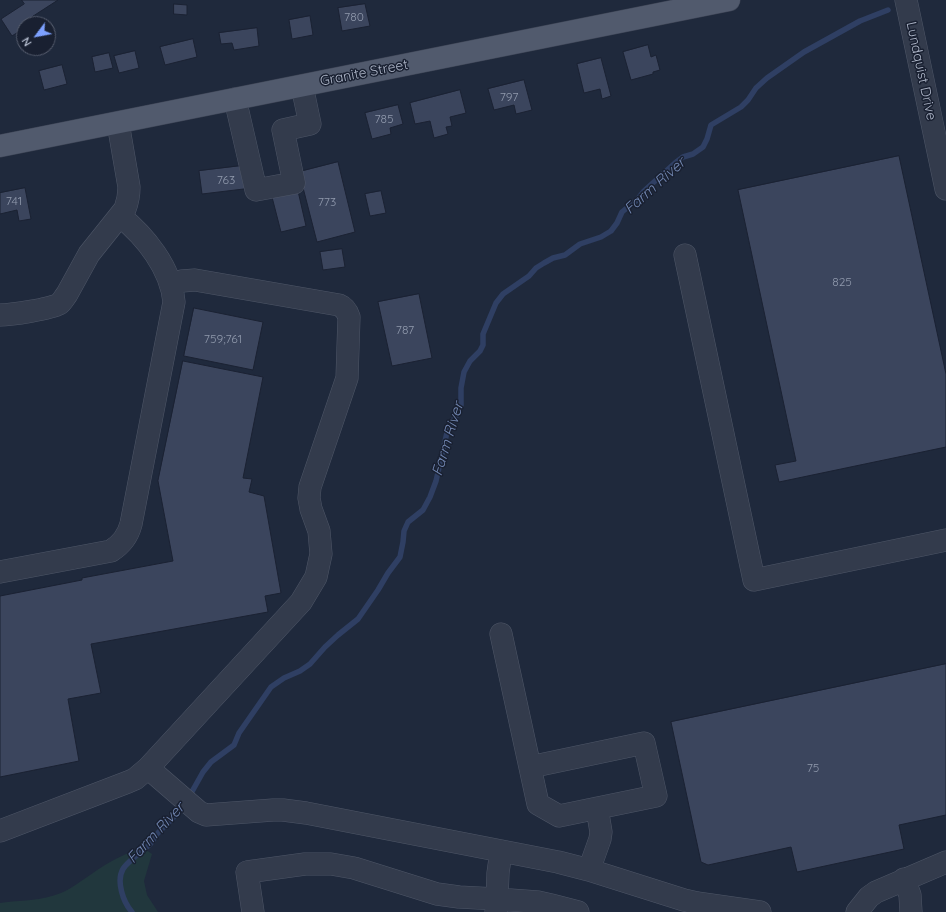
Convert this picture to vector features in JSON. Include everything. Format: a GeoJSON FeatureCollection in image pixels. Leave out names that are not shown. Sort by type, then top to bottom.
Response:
{"type":"FeatureCollection","features":[{"type":"Feature","properties":{"kind":"main road","name":"Granite Street"},"geometry":{"type":"LineString","coordinates":[[0,146],[729,0]]}},
{"type":"Feature","properties":{"kind":"street","name":"Lundquist Drive"},"geometry":{"type":"LineString","coordinates":[[906,0],[946,189]]}},
{"type":"Feature","properties":{"kind":"street"},"geometry":{"type":"LineString","coordinates":[[235,99],[256,190],[294,183],[283,130],[310,124],[302,86]]}},
{"type":"Feature","properties":{"kind":"street"},"geometry":{"type":"LineString","coordinates":[[0,315],[48,308],[59,304],[67,294],[89,254],[125,209],[128,202],[129,187],[118,123]]}},
{"type":"Feature","properties":{"kind":"street"},"geometry":{"type":"LineString","coordinates":[[0,572],[105,552],[116,548],[126,538],[129,532],[173,309],[174,293],[168,277],[147,242],[120,216]]}},
{"type":"Feature","properties":{"kind":"street"},"geometry":{"type":"LineString","coordinates":[[685,255],[754,580],[946,540]]}},
{"type":"Feature","properties":{"kind":"street"},"geometry":{"type":"LineString","coordinates":[[0,831],[135,779],[148,768],[301,602],[316,577],[321,554],[319,532],[309,498],[310,487],[347,378],[348,313],[339,305],[195,280],[182,282],[171,286]]}},
{"type":"Feature","properties":{"kind":"street"},"geometry":{"type":"LineString","coordinates":[[501,634],[538,804],[559,816],[656,796],[644,743],[530,767]]}},
{"type":"Feature","properties":{"kind":"street"},"geometry":{"type":"LineString","coordinates":[[148,768],[198,812],[210,816],[263,810],[293,811],[558,862],[589,870],[668,895],[696,907],[760,912]]}},
{"type":"Feature","properties":{"kind":"street"},"geometry":{"type":"LineString","coordinates":[[589,870],[601,832],[596,808]]}},
{"type":"Feature","properties":{"kind":"street"},"geometry":{"type":"LineString","coordinates":[[496,906],[501,851]]}},
{"type":"Feature","properties":{"kind":"street"},"geometry":{"type":"LineString","coordinates":[[857,912],[869,897],[876,892],[946,862]]}},
{"type":"Feature","properties":{"kind":"street"},"geometry":{"type":"LineString","coordinates":[[253,912],[247,872],[306,864],[331,864],[354,868],[437,894],[459,897],[496,906],[538,902],[578,912]]}},
{"type":"Feature","properties":{"kind":"street"},"geometry":{"type":"LineString","coordinates":[[904,879],[910,895],[911,912]]}},
{"type":"Feature","properties":{"kind":"green space"},"geometry":{"type":"Polygon","coordinates":[[[142,847],[152,854],[144,881],[147,895],[158,912],[0,912],[0,903],[54,896],[123,855],[142,847]]]}},
{"type":"Feature","properties":{"kind":"building"},"geometry":{"type":"Polygon","coordinates":[[[22,0],[58,0],[33,16],[16,16],[16,33],[12,36],[1,19],[24,4],[22,0]]]}},
{"type":"Feature","properties":{"kind":"building"},"geometry":{"type":"Polygon","coordinates":[[[174,4],[187,5],[187,15],[174,14],[174,4]]]}},
{"type":"Feature","properties":{"kind":"building"},"geometry":{"type":"Polygon","coordinates":[[[365,4],[370,26],[342,31],[338,8],[365,4]]]}},
{"type":"Feature","properties":{"kind":"building"},"geometry":{"type":"Polygon","coordinates":[[[310,16],[313,35],[292,39],[289,20],[310,16]]]}},
{"type":"Feature","properties":{"kind":"building"},"geometry":{"type":"Polygon","coordinates":[[[257,28],[259,46],[234,50],[232,43],[221,44],[219,33],[257,28]]]}},
{"type":"Feature","properties":{"kind":"building"},"geometry":{"type":"Polygon","coordinates":[[[193,39],[197,57],[165,65],[160,47],[193,39]]]}},
{"type":"Feature","properties":{"kind":"building"},"geometry":{"type":"Polygon","coordinates":[[[648,45],[651,57],[656,55],[660,70],[653,72],[653,74],[631,80],[623,52],[648,45]]]}},
{"type":"Feature","properties":{"kind":"building"},"geometry":{"type":"Polygon","coordinates":[[[135,51],[139,68],[119,73],[114,56],[135,51]]]}},
{"type":"Feature","properties":{"kind":"building"},"geometry":{"type":"Polygon","coordinates":[[[109,53],[113,68],[95,72],[92,57],[109,53]]]}},
{"type":"Feature","properties":{"kind":"building"},"geometry":{"type":"Polygon","coordinates":[[[601,58],[611,96],[602,99],[600,89],[584,93],[577,64],[601,58]]]}},
{"type":"Feature","properties":{"kind":"building"},"geometry":{"type":"Polygon","coordinates":[[[62,65],[67,84],[44,90],[39,71],[62,65]]]}},
{"type":"Feature","properties":{"kind":"building"},"geometry":{"type":"Polygon","coordinates":[[[524,80],[532,110],[516,114],[514,105],[494,110],[488,89],[524,80]]]}},
{"type":"Feature","properties":{"kind":"building"},"geometry":{"type":"Polygon","coordinates":[[[460,90],[466,113],[450,117],[452,126],[446,127],[448,134],[434,138],[430,121],[415,124],[410,103],[460,90]]]}},
{"type":"Feature","properties":{"kind":"building"},"geometry":{"type":"Polygon","coordinates":[[[398,105],[403,124],[390,128],[391,134],[372,139],[365,113],[398,105]]]}},
{"type":"Feature","properties":{"kind":"building"},"geometry":{"type":"Polygon","coordinates":[[[899,156],[946,374],[946,447],[779,482],[775,465],[796,461],[738,190],[899,156]]]}},
{"type":"Feature","properties":{"kind":"building"},"geometry":{"type":"Polygon","coordinates":[[[338,162],[355,232],[317,242],[299,172],[338,162]]]}},
{"type":"Feature","properties":{"kind":"building"},"geometry":{"type":"Polygon","coordinates":[[[249,165],[252,188],[202,194],[199,171],[249,165]]]}},
{"type":"Feature","properties":{"kind":"building"},"geometry":{"type":"Polygon","coordinates":[[[25,188],[31,219],[19,221],[17,210],[0,214],[0,193],[25,188]]]}},
{"type":"Feature","properties":{"kind":"building"},"geometry":{"type":"Polygon","coordinates":[[[298,191],[306,226],[281,232],[272,197],[298,191]]]}},
{"type":"Feature","properties":{"kind":"building"},"geometry":{"type":"Polygon","coordinates":[[[381,191],[386,213],[370,216],[365,194],[381,191]]]}},
{"type":"Feature","properties":{"kind":"building"},"geometry":{"type":"Polygon","coordinates":[[[342,249],[345,267],[323,270],[320,252],[342,249]]]}},
{"type":"Feature","properties":{"kind":"building"},"geometry":{"type":"Polygon","coordinates":[[[419,294],[432,358],[392,366],[378,302],[419,294]]]}},
{"type":"Feature","properties":{"kind":"building"},"geometry":{"type":"Polygon","coordinates":[[[194,308],[263,322],[253,370],[184,356],[194,308]]]}},
{"type":"Feature","properties":{"kind":"building"},"geometry":{"type":"Polygon","coordinates":[[[183,361],[263,377],[243,478],[252,479],[249,492],[264,496],[281,593],[265,596],[268,612],[91,644],[101,693],[68,699],[79,761],[0,777],[0,596],[82,580],[82,578],[173,561],[158,481],[183,361]]]}},
{"type":"Feature","properties":{"kind":"building"},"geometry":{"type":"Polygon","coordinates":[[[946,664],[946,815],[899,825],[904,849],[797,872],[791,847],[708,865],[701,862],[671,722],[946,664]]]}},
{"type":"Feature","properties":{"kind":"waterway","name":"Farm River"},"geometry":{"type":"LineString","coordinates":[[189,797],[203,772],[211,762],[234,745],[239,733],[271,687],[310,664],[325,647],[358,619],[400,557],[404,531],[408,522],[423,510],[436,481],[448,428],[461,405],[461,388],[464,372],[470,361],[480,351],[483,345],[483,334],[496,303],[503,294],[529,276],[536,268],[544,263],[553,258],[565,255],[580,244],[601,237],[611,231],[622,212],[637,200],[644,191],[675,163],[683,157],[693,154],[703,147],[711,125],[741,107],[756,88],[767,78],[804,52],[860,21],[888,10]]}},
{"type":"Feature","properties":{"kind":"waterway","name":"Farm River"},"geometry":{"type":"LineString","coordinates":[[132,912],[123,897],[120,885],[123,869],[152,842],[157,834],[175,816],[184,804]]}}]}
